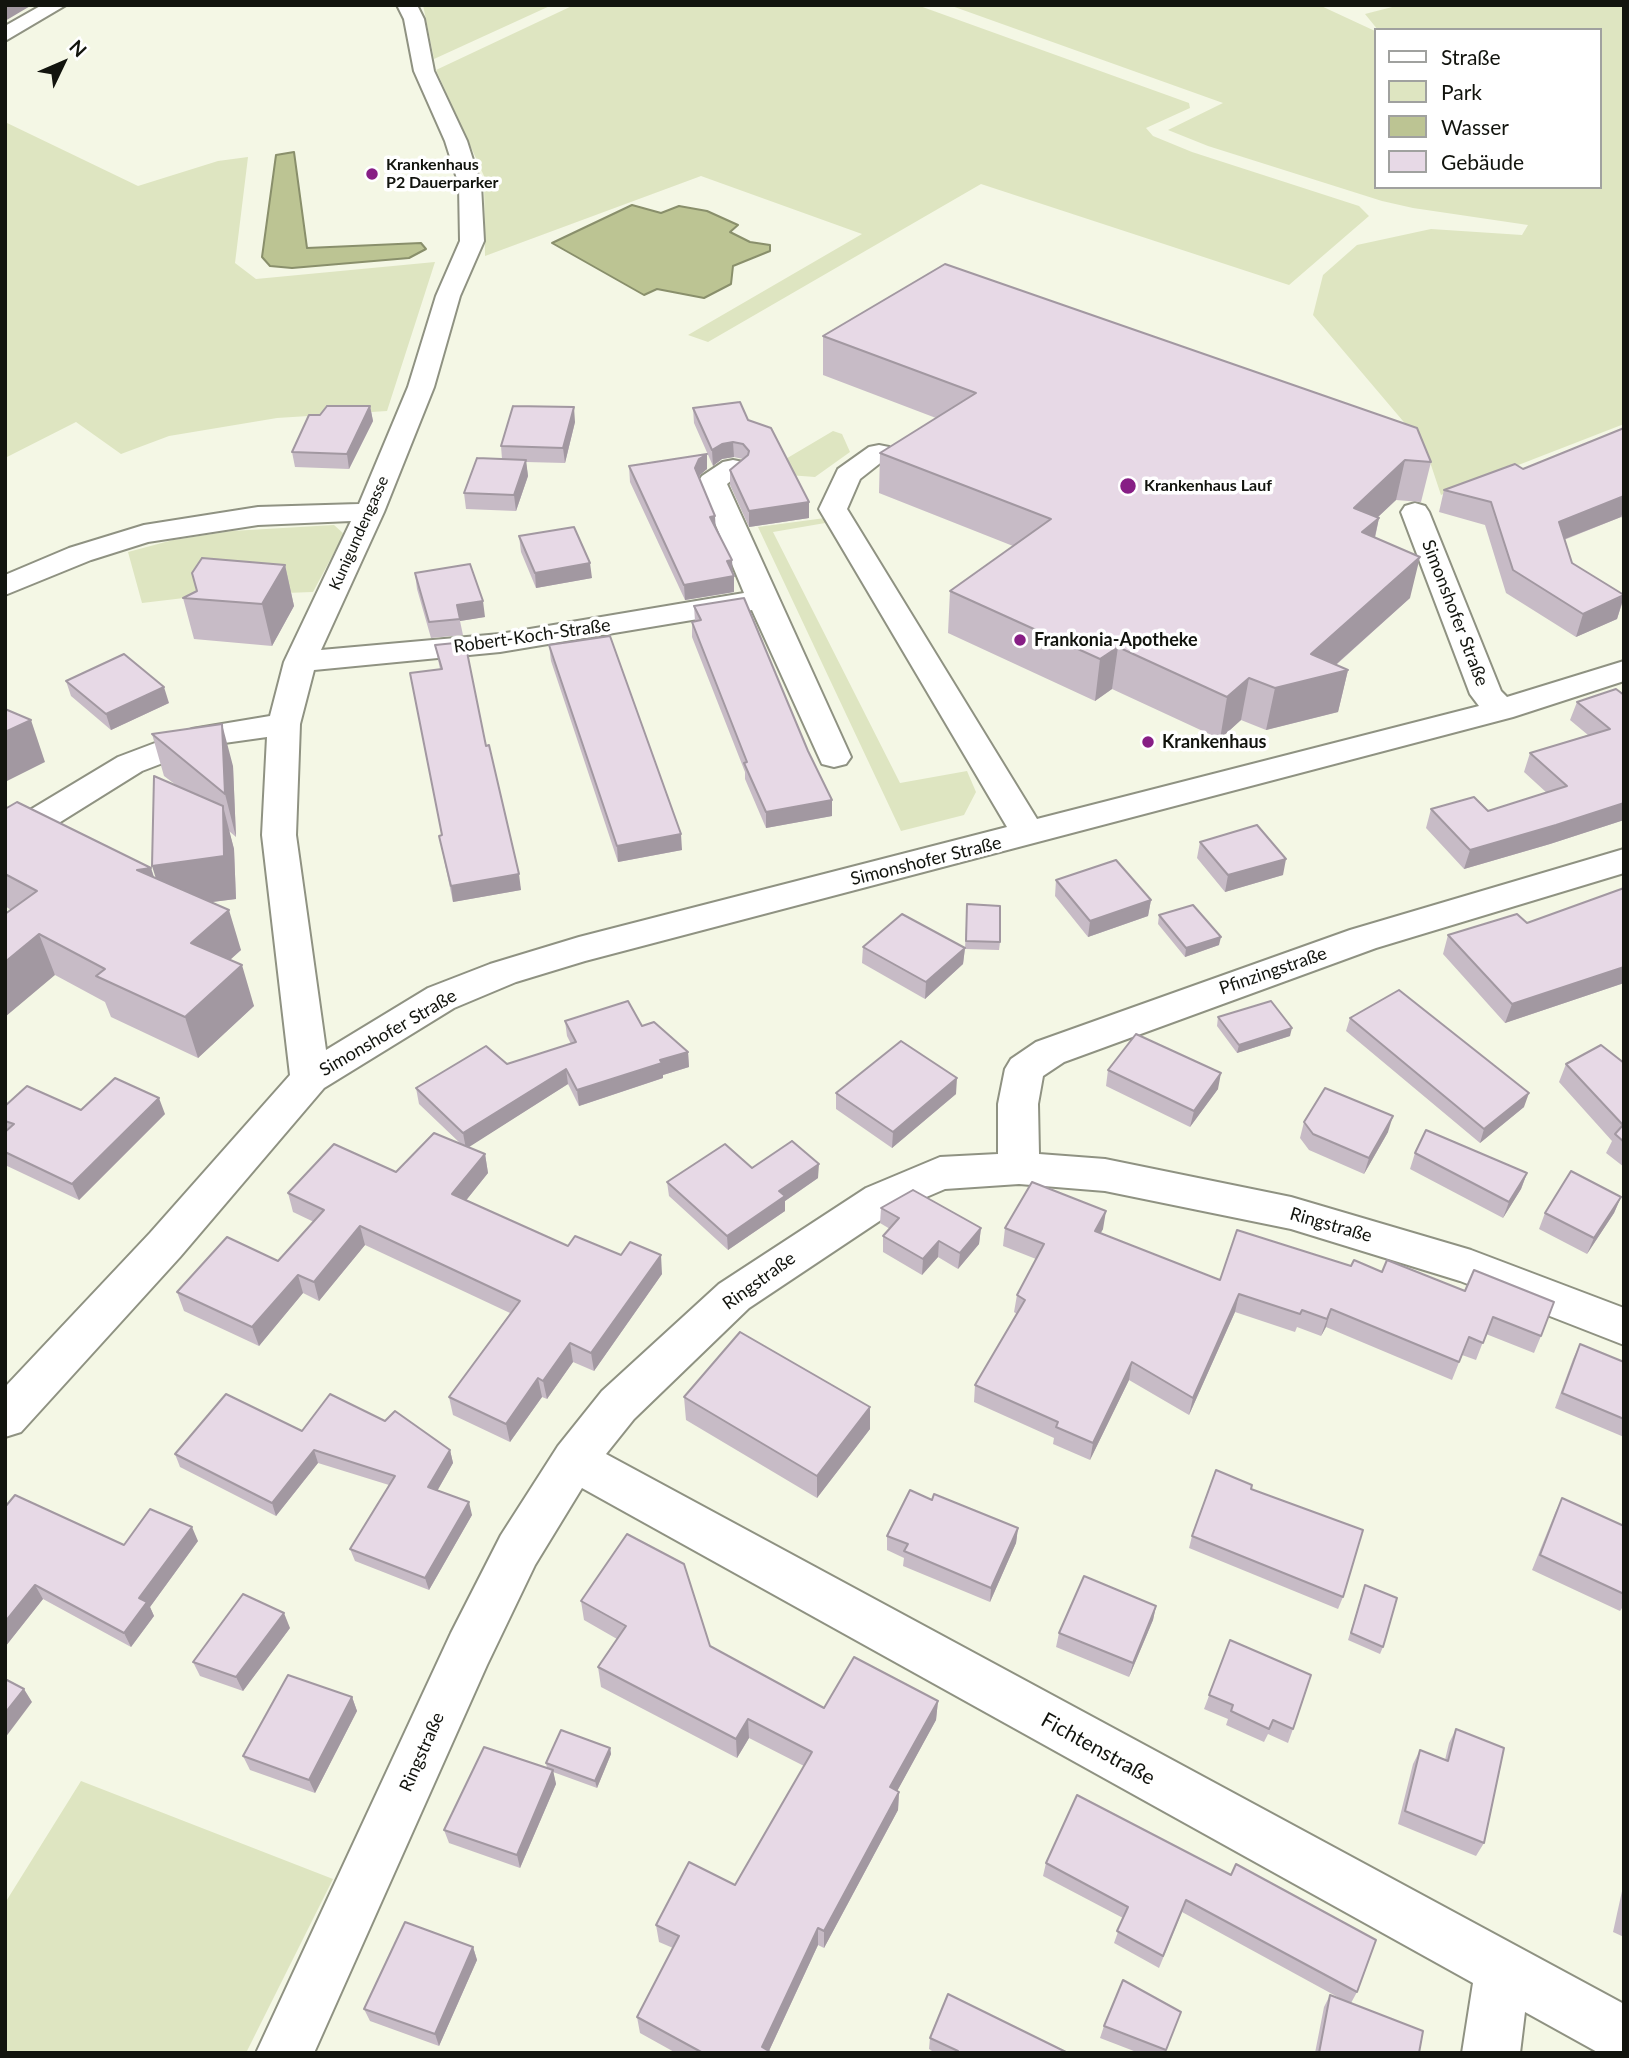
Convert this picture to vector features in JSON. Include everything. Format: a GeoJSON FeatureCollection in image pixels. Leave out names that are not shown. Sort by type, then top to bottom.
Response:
{"type":"FeatureCollection","features":[{"type":"Feature","properties":{"kind":"street"},"geometry":{"type":"LineString","coordinates":[[5,35],[56,5]]}},
{"type":"Feature","properties":{"kind":"street","name":"Kunigundengasse"},"geometry":{"type":"LineString","coordinates":[[310,1078],[279,835],[284,724],[300,662],[370,512],[421,387],[448,296],[472,241],[470,185],[452,131],[424,71],[414,19],[407,5]]}},
{"type":"Feature","properties":{"kind":"street","name":"Simonshofer Straße"},"geometry":{"type":"LineString","coordinates":[[879,453],[848,475],[833,509],[1029,834]]}},
{"type":"Feature","properties":{"kind":"street"},"geometry":{"type":"LineString","coordinates":[[733,468],[712,482],[834,757]]}},
{"type":"Feature","properties":{"kind":"street"},"geometry":{"type":"LineString","coordinates":[[5,586],[80,554],[144,534],[258,516],[370,512]]}},
{"type":"Feature","properties":{"kind":"street","name":"Simonshofer Straße"},"geometry":{"type":"LineString","coordinates":[[1415,512],[1486,694],[1501,710]]}},
{"type":"Feature","properties":{"kind":"street","name":"Robert-Koch-Straße"},"geometry":{"type":"LineString","coordinates":[[300,662],[500,643],[762,599]]}},
{"type":"Feature","properties":{"kind":"street","name":"Simonshofer Straße"},"geometry":{"type":"LineString","coordinates":[[5,1418],[164,1245],[310,1078],[441,998],[503,973],[592,947],[1501,710],[1624,670]]}},
{"type":"Feature","properties":{"kind":"street"},"geometry":{"type":"LineString","coordinates":[[5,841],[130,764],[204,736],[284,724]]}},
{"type":"Feature","properties":{"kind":"street","name":"Pfinzingstraße"},"geometry":{"type":"LineString","coordinates":[[1019,1168],[1018,1104],[1026,1069],[1050,1052],[1363,939],[1624,860]]}},
{"type":"Feature","properties":{"kind":"street","name":"Ringstraße"},"geometry":{"type":"LineString","coordinates":[[285,2053],[469,1649],[518,1550],[574,1460],[618,1405],[734,1296],[870,1206],[920,1179],[940,1173],[1019,1168],[1105,1175],[1291,1213],[1471,1267],[1624,1327]]}},
{"type":"Feature","properties":{"kind":"street","name":"Fichtenstraße"},"geometry":{"type":"LineString","coordinates":[[574,1460],[1624,2035]]}},
{"type":"Feature","properties":{"kind":"street"},"geometry":{"type":"LineString","coordinates":[[1490,2053],[1503,1971]]}},
{"type":"Feature","properties":{"kind":"green space"},"geometry":{"type":"Polygon","coordinates":[[[423,5],[552,5],[434,59],[423,5]]]}},
{"type":"Feature","properties":{"kind":"green space"},"geometry":{"type":"Polygon","coordinates":[[[574,5],[917,5],[1189,103],[1190,108],[1146,128],[1153,136],[1192,152],[1359,206],[1369,216],[1289,285],[981,184],[708,342],[688,335],[862,234],[701,176],[485,256],[484,176],[436,70],[574,5]]]}},
{"type":"Feature","properties":{"kind":"green space"},"geometry":{"type":"Polygon","coordinates":[[[949,5],[1319,5],[1374,31],[1374,189],[1601,189],[1601,28],[1376,28],[1365,14],[1400,5],[1624,5],[1624,424],[1441,495],[1425,447],[1313,315],[1323,275],[1357,245],[1431,229],[1522,235],[1528,225],[1382,201],[1208,146],[1168,130],[1223,103],[949,5]]]}},
{"type":"Feature","properties":{"kind":"green space"},"geometry":{"type":"Polygon","coordinates":[[[5,122],[138,186],[218,161],[248,157],[235,263],[256,279],[435,262],[387,411],[277,418],[169,436],[121,454],[76,422],[5,458],[5,122]]]}},
{"type":"Feature","properties":{"kind":"green space"},"geometry":{"type":"Polygon","coordinates":[[[833,431],[842,434],[850,452],[815,477],[762,473],[833,431]]]}},
{"type":"Feature","properties":{"kind":"green space"},"geometry":{"type":"Polygon","coordinates":[[[825,518],[831,522],[773,532],[900,783],[967,771],[976,792],[964,815],[901,831],[758,527],[825,518]]]}},
{"type":"Feature","properties":{"kind":"green space"},"geometry":{"type":"Polygon","coordinates":[[[334,525],[344,534],[313,592],[201,596],[142,603],[128,552],[173,540],[232,531],[334,525]]]}},
{"type":"Feature","properties":{"kind":"green space"},"geometry":{"type":"Polygon","coordinates":[[[81,1781],[333,1879],[246,2053],[5,2053],[5,1903],[81,1781]]]}},
{"type":"Feature","properties":{"kind":"water"},"geometry":{"type":"Polygon","coordinates":[[[294,152],[307,248],[421,243],[426,249],[409,258],[292,268],[270,266],[262,257],[276,155],[294,152]]]}},
{"type":"Feature","properties":{"kind":"water"},"geometry":{"type":"Polygon","coordinates":[[[632,205],[661,213],[679,206],[707,211],[738,225],[730,232],[750,242],[770,245],[770,251],[733,266],[731,284],[704,298],[657,289],[644,295],[552,243],[632,205]]]}},
{"type":"Feature","properties":{"kind":"building","name":"Krankenhaus Lauf"},"geometry":{"type":"Polygon","coordinates":[[[945,264],[1417,428],[1431,462],[1405,460],[1354,508],[1379,518],[1362,532],[1420,557],[1311,654],[1348,670],[1275,688],[1249,678],[1227,697],[1118,647],[1100,659],[950,591],[1051,519],[880,453],[976,393],[823,336],[945,264]]]}},
{"type":"Feature","properties":{"kind":"building"},"geometry":{"type":"Polygon","coordinates":[[[740,402],[748,420],[771,428],[809,502],[749,511],[730,470],[748,455],[749,451],[743,444],[733,442],[712,450],[693,408],[740,402]]]}},
{"type":"Feature","properties":{"kind":"building"},"geometry":{"type":"Polygon","coordinates":[[[327,406],[370,406],[347,454],[292,452],[309,415],[320,415],[327,406]]]}},
{"type":"Feature","properties":{"kind":"building"},"geometry":{"type":"Polygon","coordinates":[[[513,406],[574,407],[563,448],[501,446],[513,406]]]}},
{"type":"Feature","properties":{"kind":"building"},"geometry":{"type":"Polygon","coordinates":[[[1624,428],[1624,496],[1559,522],[1572,563],[1624,595],[1583,614],[1513,570],[1491,502],[1444,490],[1515,464],[1523,469],[1624,428]]]}},
{"type":"Feature","properties":{"kind":"building"},"geometry":{"type":"Polygon","coordinates":[[[707,454],[699,459],[695,468],[715,516],[710,517],[732,560],[727,561],[734,576],[684,585],[629,466],[707,454]]]}},
{"type":"Feature","properties":{"kind":"building"},"geometry":{"type":"Polygon","coordinates":[[[477,458],[526,460],[514,495],[464,493],[477,458]]]}},
{"type":"Feature","properties":{"kind":"building"},"geometry":{"type":"Polygon","coordinates":[[[574,527],[590,563],[535,573],[519,536],[574,527]]]}},
{"type":"Feature","properties":{"kind":"building"},"geometry":{"type":"Polygon","coordinates":[[[202,558],[285,565],[262,604],[183,598],[197,591],[192,573],[202,558]]]}},
{"type":"Feature","properties":{"kind":"building"},"geometry":{"type":"Polygon","coordinates":[[[470,564],[483,601],[457,605],[460,619],[429,622],[415,573],[470,564]]]}},
{"type":"Feature","properties":{"kind":"building"},"geometry":{"type":"Polygon","coordinates":[[[744,598],[808,751],[832,800],[766,812],[744,763],[747,762],[692,622],[701,620],[694,606],[744,598]]]}},
{"type":"Feature","properties":{"kind":"building"},"geometry":{"type":"Polygon","coordinates":[[[610,636],[681,834],[617,846],[549,645],[610,636]]]}},
{"type":"Feature","properties":{"kind":"building"},"geometry":{"type":"Polygon","coordinates":[[[465,642],[486,746],[489,745],[519,874],[451,886],[439,836],[442,835],[410,673],[442,669],[435,645],[465,642]]]}},
{"type":"Feature","properties":{"kind":"building"},"geometry":{"type":"Polygon","coordinates":[[[124,654],[164,687],[106,714],[66,681],[124,654]]]}},
{"type":"Feature","properties":{"kind":"building"},"geometry":{"type":"Polygon","coordinates":[[[1616,689],[1624,695],[1624,803],[1470,850],[1431,809],[1474,797],[1488,811],[1567,786],[1530,753],[1610,729],[1577,702],[1616,689]]]}},
{"type":"Feature","properties":{"kind":"building"},"geometry":{"type":"Polygon","coordinates":[[[5,709],[31,720],[5,732],[5,709]]]}},
{"type":"Feature","properties":{"kind":"building"},"geometry":{"type":"Polygon","coordinates":[[[222,724],[225,794],[152,734],[222,724]]]}},
{"type":"Feature","properties":{"kind":"building"},"geometry":{"type":"Polygon","coordinates":[[[154,776],[223,806],[224,856],[152,866],[154,776]]]}},
{"type":"Feature","properties":{"kind":"building"},"geometry":{"type":"Polygon","coordinates":[[[17,802],[151,868],[137,870],[229,910],[191,943],[242,965],[185,1017],[96,976],[105,969],[39,934],[5,962],[5,914],[37,891],[5,874],[5,809],[17,802]]]}},
{"type":"Feature","properties":{"kind":"building"},"geometry":{"type":"Polygon","coordinates":[[[1257,825],[1286,859],[1228,875],[1200,842],[1257,825]]]}},
{"type":"Feature","properties":{"kind":"building"},"geometry":{"type":"Polygon","coordinates":[[[1116,860],[1151,900],[1090,921],[1056,880],[1116,860]]]}},
{"type":"Feature","properties":{"kind":"building"},"geometry":{"type":"Polygon","coordinates":[[[1624,888],[1624,967],[1512,1004],[1448,935],[1517,914],[1527,923],[1624,888]]]}},
{"type":"Feature","properties":{"kind":"building"},"geometry":{"type":"Polygon","coordinates":[[[967,904],[1000,906],[1000,942],[966,941],[967,904]]]}},
{"type":"Feature","properties":{"kind":"building"},"geometry":{"type":"Polygon","coordinates":[[[1193,905],[1221,937],[1186,948],[1159,915],[1193,905]]]}},
{"type":"Feature","properties":{"kind":"building"},"geometry":{"type":"Polygon","coordinates":[[[902,914],[965,948],[926,982],[863,947],[902,914]]]}},
{"type":"Feature","properties":{"kind":"building"},"geometry":{"type":"Polygon","coordinates":[[[1399,990],[1529,1093],[1484,1129],[1350,1018],[1399,990]]]}},
{"type":"Feature","properties":{"kind":"building"},"geometry":{"type":"Polygon","coordinates":[[[628,1001],[642,1026],[654,1022],[688,1052],[577,1090],[566,1069],[463,1133],[416,1088],[486,1046],[507,1064],[576,1042],[565,1021],[628,1001]]]}},
{"type":"Feature","properties":{"kind":"building"},"geometry":{"type":"Polygon","coordinates":[[[1271,1001],[1292,1028],[1239,1045],[1218,1017],[1271,1001]]]}},
{"type":"Feature","properties":{"kind":"building"},"geometry":{"type":"Polygon","coordinates":[[[1136,1034],[1221,1073],[1194,1111],[1108,1070],[1136,1034]]]}},
{"type":"Feature","properties":{"kind":"building"},"geometry":{"type":"Polygon","coordinates":[[[901,1041],[957,1078],[893,1132],[836,1093],[901,1041]]]}},
{"type":"Feature","properties":{"kind":"building"},"geometry":{"type":"Polygon","coordinates":[[[1601,1045],[1624,1063],[1624,1142],[1615,1134],[1623,1125],[1566,1064],[1601,1045]]]}},
{"type":"Feature","properties":{"kind":"building"},"geometry":{"type":"Polygon","coordinates":[[[115,1078],[159,1098],[72,1184],[5,1152],[5,1132],[14,1124],[5,1121],[5,1106],[27,1086],[81,1110],[115,1078]]]}},
{"type":"Feature","properties":{"kind":"building"},"geometry":{"type":"Polygon","coordinates":[[[1325,1088],[1393,1116],[1369,1158],[1313,1134],[1304,1122],[1325,1088]]]}},
{"type":"Feature","properties":{"kind":"building"},"geometry":{"type":"Polygon","coordinates":[[[1426,1130],[1527,1173],[1509,1202],[1415,1153],[1426,1130]]]}},
{"type":"Feature","properties":{"kind":"building"},"geometry":{"type":"Polygon","coordinates":[[[434,1133],[485,1154],[452,1194],[568,1246],[575,1236],[621,1255],[630,1242],[661,1255],[591,1353],[570,1343],[543,1381],[538,1378],[506,1424],[449,1397],[520,1301],[360,1226],[314,1282],[298,1275],[252,1327],[177,1292],[227,1237],[278,1261],[324,1210],[288,1193],[334,1144],[396,1172],[434,1133]]]}},
{"type":"Feature","properties":{"kind":"building"},"geometry":{"type":"Polygon","coordinates":[[[792,1141],[819,1164],[779,1191],[785,1196],[727,1236],[667,1182],[725,1144],[752,1168],[792,1141]]]}},
{"type":"Feature","properties":{"kind":"building"},"geometry":{"type":"Polygon","coordinates":[[[1571,1171],[1621,1197],[1594,1238],[1545,1213],[1571,1171]]]}},
{"type":"Feature","properties":{"kind":"building"},"geometry":{"type":"Polygon","coordinates":[[[1032,1182],[1106,1211],[1095,1231],[1220,1280],[1237,1230],[1351,1266],[1354,1260],[1382,1272],[1387,1260],[1465,1291],[1474,1270],[1554,1302],[1541,1336],[1493,1317],[1483,1343],[1469,1337],[1459,1362],[1331,1309],[1327,1319],[1302,1310],[1300,1314],[1239,1294],[1193,1398],[1132,1362],[1093,1443],[1056,1427],[1058,1422],[975,1385],[1025,1300],[1017,1295],[1044,1244],[1005,1228],[1032,1182]]]}},
{"type":"Feature","properties":{"kind":"building"},"geometry":{"type":"Polygon","coordinates":[[[913,1190],[981,1228],[960,1253],[939,1241],[923,1259],[883,1236],[899,1218],[881,1208],[913,1190]]]}},
{"type":"Feature","properties":{"kind":"building"},"geometry":{"type":"Polygon","coordinates":[[[740,1332],[870,1407],[817,1476],[684,1397],[740,1332]]]}},
{"type":"Feature","properties":{"kind":"building"},"geometry":{"type":"Polygon","coordinates":[[[1580,1344],[1624,1362],[1624,1419],[1562,1393],[1580,1344]]]}},
{"type":"Feature","properties":{"kind":"building"},"geometry":{"type":"Polygon","coordinates":[[[226,1394],[302,1431],[330,1394],[385,1421],[395,1411],[450,1450],[428,1487],[469,1502],[425,1578],[350,1549],[395,1476],[314,1450],[272,1503],[175,1454],[226,1394]]]}},
{"type":"Feature","properties":{"kind":"building"},"geometry":{"type":"Polygon","coordinates":[[[1216,1470],[1252,1485],[1251,1489],[1363,1530],[1343,1597],[1192,1536],[1216,1470]]]}},
{"type":"Feature","properties":{"kind":"building"},"geometry":{"type":"Polygon","coordinates":[[[910,1490],[932,1500],[934,1494],[1018,1528],[991,1588],[904,1551],[908,1544],[887,1536],[910,1490]]]}},
{"type":"Feature","properties":{"kind":"building"},"geometry":{"type":"Polygon","coordinates":[[[15,1495],[124,1545],[150,1509],[192,1527],[139,1598],[147,1602],[124,1633],[35,1585],[5,1622],[5,1507],[15,1495]]]}},
{"type":"Feature","properties":{"kind":"building"},"geometry":{"type":"Polygon","coordinates":[[[1562,1498],[1624,1526],[1624,1594],[1540,1555],[1562,1498]]]}},
{"type":"Feature","properties":{"kind":"building"},"geometry":{"type":"Polygon","coordinates":[[[627,1534],[684,1564],[710,1646],[824,1708],[854,1657],[938,1701],[890,1787],[899,1792],[824,1931],[818,1928],[762,2047],[772,2053],[703,2053],[637,2017],[679,1936],[656,1925],[689,1862],[735,1885],[812,1752],[748,1719],[736,1739],[598,1667],[626,1626],[581,1601],[627,1534]]]}},
{"type":"Feature","properties":{"kind":"building"},"geometry":{"type":"Polygon","coordinates":[[[1084,1576],[1156,1606],[1133,1663],[1059,1633],[1084,1576]]]}},
{"type":"Feature","properties":{"kind":"building"},"geometry":{"type":"Polygon","coordinates":[[[1365,1585],[1397,1598],[1383,1647],[1351,1633],[1365,1585]]]}},
{"type":"Feature","properties":{"kind":"building"},"geometry":{"type":"Polygon","coordinates":[[[243,1594],[284,1613],[236,1677],[193,1662],[243,1594]]]}},
{"type":"Feature","properties":{"kind":"building"},"geometry":{"type":"Polygon","coordinates":[[[1230,1640],[1311,1675],[1293,1729],[1273,1720],[1269,1729],[1231,1711],[1233,1705],[1209,1695],[1230,1640]]]}},
{"type":"Feature","properties":{"kind":"building"},"geometry":{"type":"Polygon","coordinates":[[[288,1675],[352,1697],[309,1780],[243,1756],[288,1675]]]}},
{"type":"Feature","properties":{"kind":"building"},"geometry":{"type":"Polygon","coordinates":[[[5,1679],[24,1689],[5,1713],[5,1679]]]}},
{"type":"Feature","properties":{"kind":"building"},"geometry":{"type":"Polygon","coordinates":[[[1456,1729],[1504,1748],[1484,1843],[1405,1811],[1420,1750],[1448,1761],[1456,1729]]]}},
{"type":"Feature","properties":{"kind":"building"},"geometry":{"type":"Polygon","coordinates":[[[561,1730],[610,1748],[595,1781],[546,1763],[561,1730]]]}},
{"type":"Feature","properties":{"kind":"building"},"geometry":{"type":"Polygon","coordinates":[[[484,1747],[553,1770],[517,1855],[444,1830],[484,1747]]]}},
{"type":"Feature","properties":{"kind":"building"},"geometry":{"type":"Polygon","coordinates":[[[1077,1795],[1231,1875],[1236,1864],[1376,1940],[1357,1992],[1186,1900],[1163,1956],[1117,1931],[1128,1907],[1046,1863],[1077,1795]]]}},
{"type":"Feature","properties":{"kind":"building"},"geometry":{"type":"Polygon","coordinates":[[[405,1922],[473,1947],[435,2034],[364,2009],[405,1922]]]}},
{"type":"Feature","properties":{"kind":"building"},"geometry":{"type":"Polygon","coordinates":[[[1123,1980],[1181,2012],[1166,2050],[1104,2026],[1123,1980]]]}},
{"type":"Feature","properties":{"kind":"building"},"geometry":{"type":"Polygon","coordinates":[[[948,1994],[1068,2053],[957,2053],[958,2051],[930,2038],[948,1994]]]}},
{"type":"Feature","properties":{"kind":"building"},"geometry":{"type":"Polygon","coordinates":[[[1330,1995],[1423,2031],[1419,2053],[1319,2053],[1330,1995]]]}},
{"type":"Feature","properties":{"kind":"place","name":"Krankenhaus P2 Dauerparker"},"geometry":{"type":"Point","coordinates":[372,174]}},
{"type":"Feature","properties":{"kind":"place","name":"Krankenhaus Lauf"},"geometry":{"type":"Point","coordinates":[1128,486]}},
{"type":"Feature","properties":{"kind":"place","name":"Frankonia-Apotheke"},"geometry":{"type":"Point","coordinates":[1020,640]}},
{"type":"Feature","properties":{"kind":"place","name":"Krankenhaus"},"geometry":{"type":"Point","coordinates":[1148,742]}}]}
